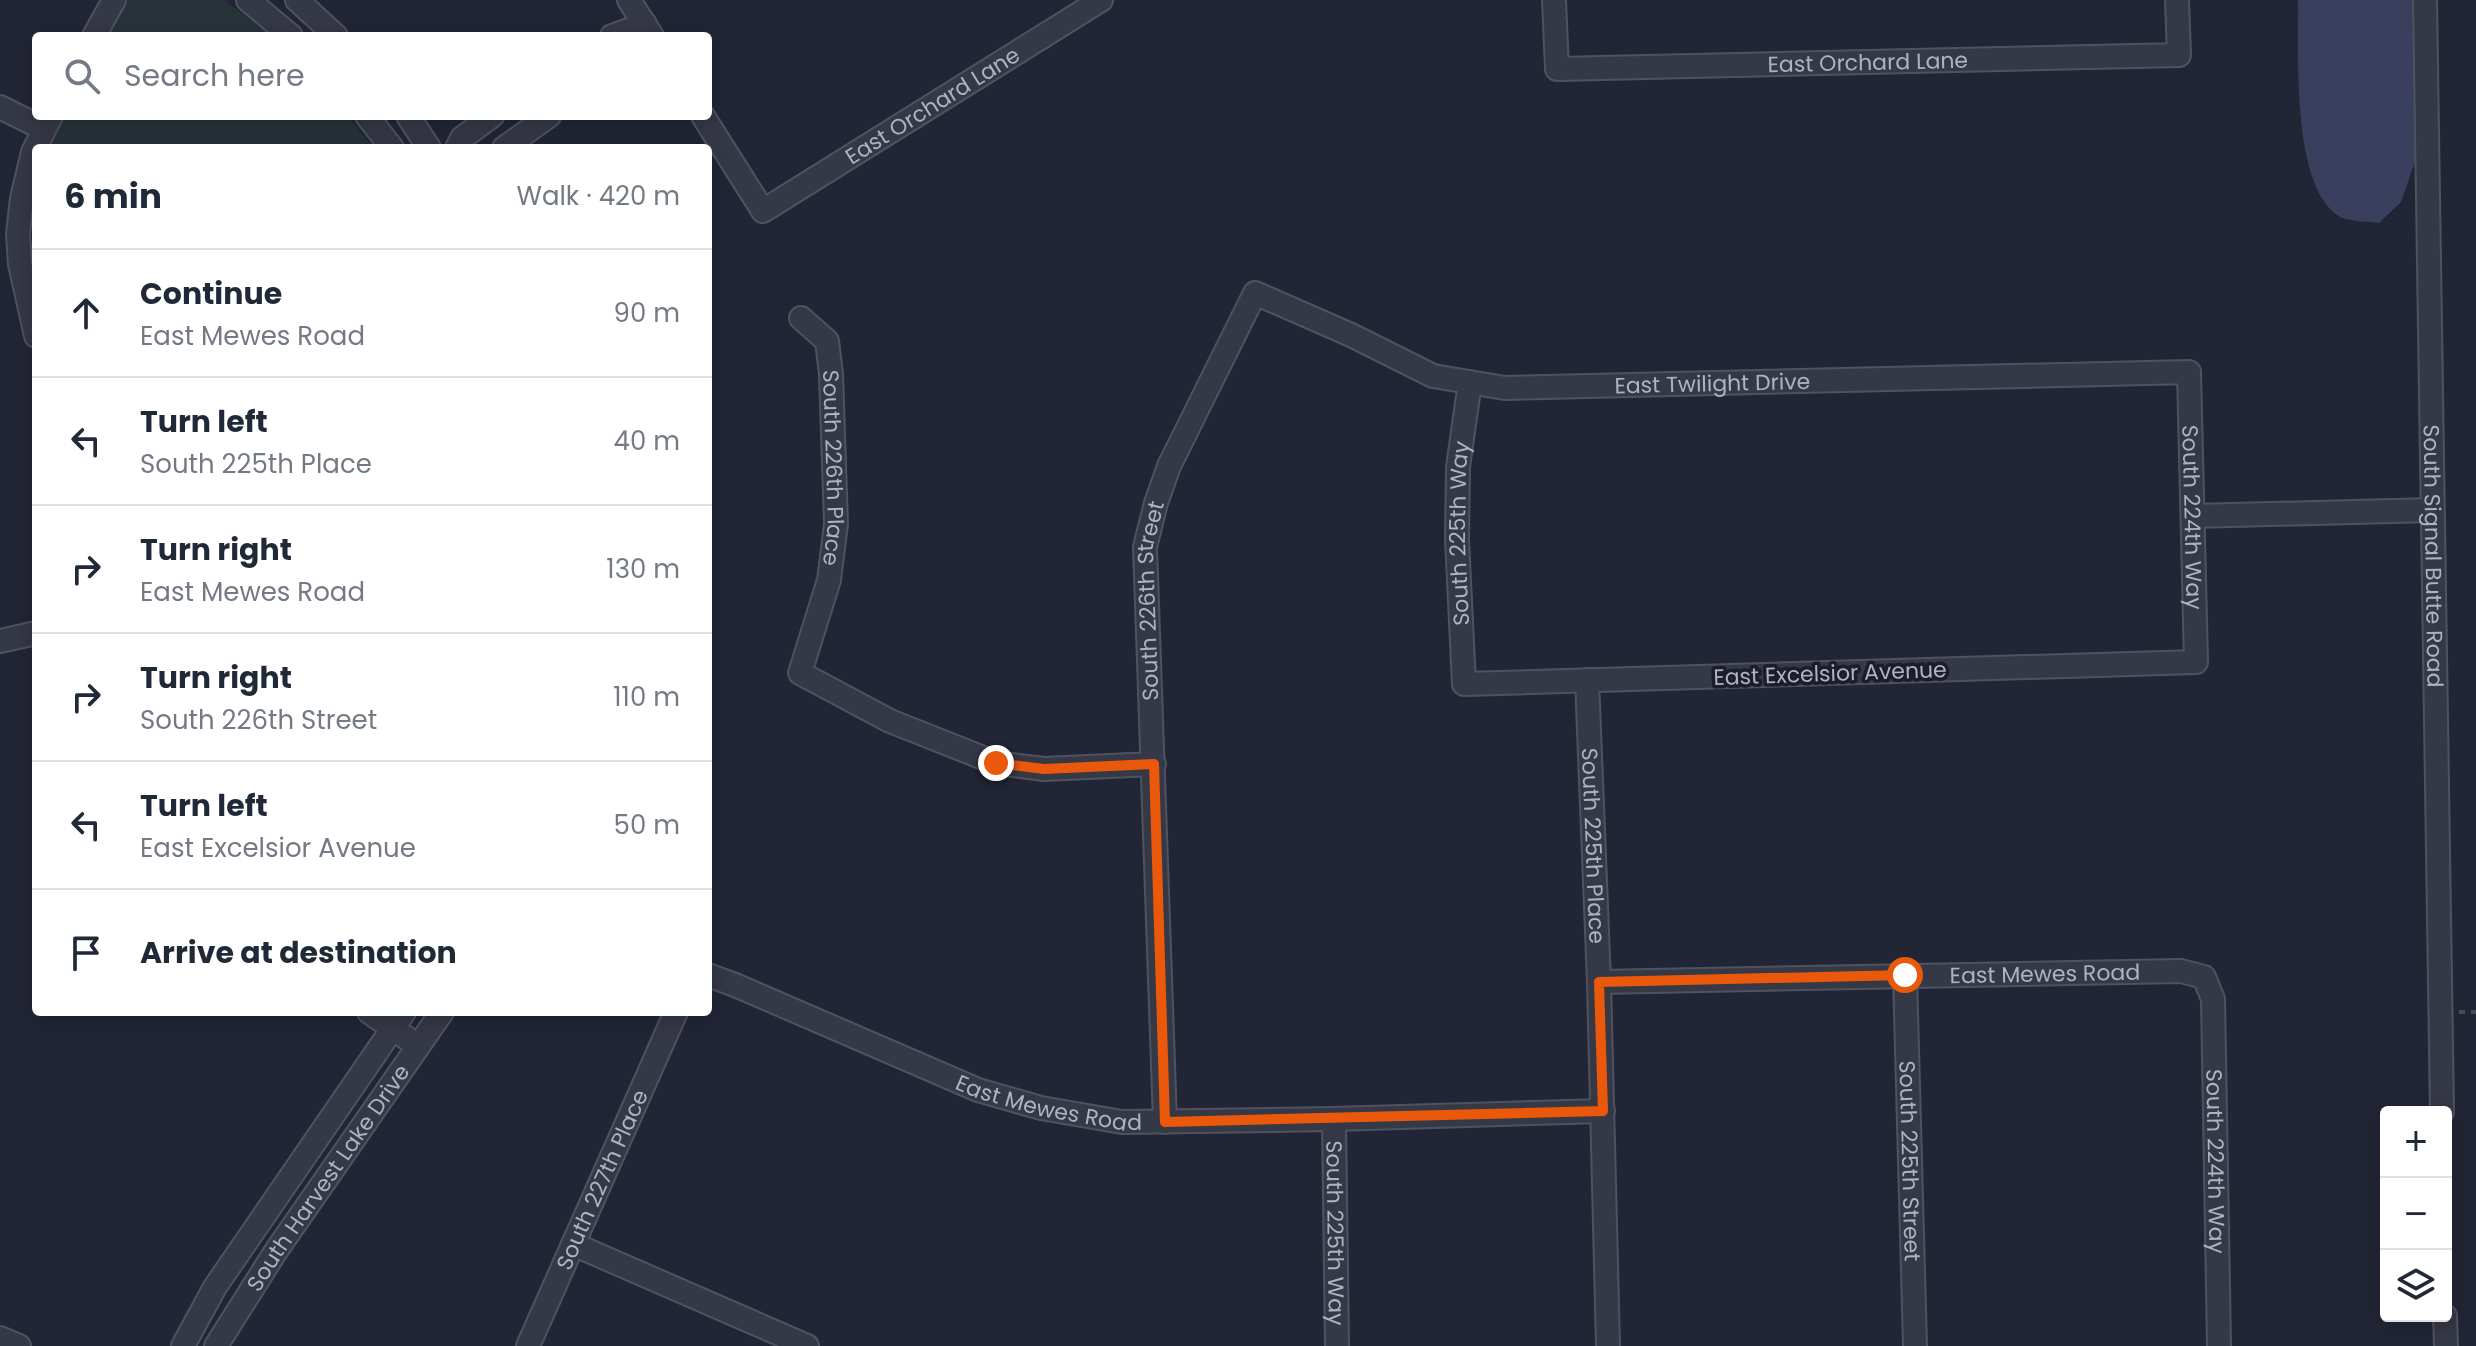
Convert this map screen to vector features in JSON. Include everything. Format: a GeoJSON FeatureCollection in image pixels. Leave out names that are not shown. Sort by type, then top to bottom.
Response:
{"type":"FeatureCollection","features":[{"type":"Feature","properties":{"kind":"street"},"geometry":{"type":"LineString","coordinates":[[96,32],[114,0]]}},
{"type":"Feature","properties":{"kind":"street"},"geometry":{"type":"LineString","coordinates":[[248,0],[286,32]]}},
{"type":"Feature","properties":{"kind":"street"},"geometry":{"type":"LineString","coordinates":[[297,0],[332,32]]}},
{"type":"Feature","properties":{"kind":"street"},"geometry":{"type":"LineString","coordinates":[[629,0],[645,32]]}},
{"type":"Feature","properties":{"kind":"street","name":"East Orchard Lane"},"geometry":{"type":"LineString","coordinates":[[706,120],[763,211],[1101,0]]}},
{"type":"Feature","properties":{"kind":"street","name":"East Orchard Lane"},"geometry":{"type":"LineString","coordinates":[[1554,0],[1557,69],[2179,55],[2177,0]]}},
{"type":"Feature","properties":{"kind":"street","name":"South Signal Butte Road"},"geometry":{"type":"LineString","coordinates":[[2425,0],[2442,1106]]}},
{"type":"Feature","properties":{"kind":"street"},"geometry":{"type":"LineString","coordinates":[[0,107],[32,117]]}},
{"type":"Feature","properties":{"kind":"street"},"geometry":{"type":"LineString","coordinates":[[370,120],[389,144]]}},
{"type":"Feature","properties":{"kind":"street"},"geometry":{"type":"LineString","coordinates":[[411,120],[426,144]]}},
{"type":"Feature","properties":{"kind":"street"},"geometry":{"type":"LineString","coordinates":[[459,144],[462,138],[487,120]]}},
{"type":"Feature","properties":{"kind":"street"},"geometry":{"type":"LineString","coordinates":[[510,144],[543,120]]}},
{"type":"Feature","properties":{"kind":"street"},"geometry":{"type":"LineString","coordinates":[[37,144],[48,122]]}},
{"type":"Feature","properties":{"kind":"street"},"geometry":{"type":"LineString","coordinates":[[32,156],[22,198],[18,234],[20,264],[32,318]]}},
{"type":"Feature","properties":{"kind":"street","name":"East Twilight Drive"},"geometry":{"type":"LineString","coordinates":[[1255,293],[1351,335],[1433,376],[1505,388],[2189,372]]}},
{"type":"Feature","properties":{"kind":"street","name":"South 226th Street"},"geometry":{"type":"LineString","coordinates":[[1165,1122],[1145,547],[1169,466],[1255,293]]}},
{"type":"Feature","properties":{"kind":"street","name":"South 226th Place"},"geometry":{"type":"LineString","coordinates":[[801,318],[827,341],[836,524],[829,580],[800,673],[890,721],[996,763],[1044,769],[1154,764]]}},
{"type":"Feature","properties":{"kind":"street","name":"South 224th Way"},"geometry":{"type":"LineString","coordinates":[[2189,372],[2196,662]]}},
{"type":"Feature","properties":{"kind":"street","name":"South 225th Way"},"geometry":{"type":"LineString","coordinates":[[1464,684],[1457,539],[1458,467],[1470,382]]}},
{"type":"Feature","properties":{"kind":"street"},"geometry":{"type":"LineString","coordinates":[[2193,516],[2432,510]]}},
{"type":"Feature","properties":{"kind":"street"},"geometry":{"type":"LineString","coordinates":[[0,641],[32,634]]}},
{"type":"Feature","properties":{"kind":"street","name":"East Excelsior Avenue"},"geometry":{"type":"LineString","coordinates":[[1464,684],[2196,662]]}},
{"type":"Feature","properties":{"kind":"street","name":"South 225th Place"},"geometry":{"type":"LineString","coordinates":[[1587,680],[1599,982],[1608,1346]]}},
{"type":"Feature","properties":{"kind":"street","name":"East Mewes Road"},"geometry":{"type":"LineString","coordinates":[[1599,982],[2181,971],[2204,977]]}},
{"type":"Feature","properties":{"kind":"street","name":"South 225th Street"},"geometry":{"type":"LineString","coordinates":[[1905,975],[1915,1346]]}},
{"type":"Feature","properties":{"kind":"street","name":"East Mewes Road"},"geometry":{"type":"LineString","coordinates":[[712,976],[978,1090],[1041,1108],[1122,1122],[1603,1111]]}},
{"type":"Feature","properties":{"kind":"street","name":"South 224th Way"},"geometry":{"type":"LineString","coordinates":[[2204,977],[2213,999],[2219,1346]]}},
{"type":"Feature","properties":{"kind":"street","name":"South Harvest Lake Drive"},"geometry":{"type":"LineString","coordinates":[[216,1346],[276,1251],[439,1016]]}},
{"type":"Feature","properties":{"kind":"street","name":"South 227th Place"},"geometry":{"type":"LineString","coordinates":[[528,1346],[674,1016]]}},
{"type":"Feature","properties":{"kind":"street"},"geometry":{"type":"LineString","coordinates":[[398,1020],[418,1046]]}},
{"type":"Feature","properties":{"kind":"street","name":"South Harvest Lake Drive"},"geometry":{"type":"LineString","coordinates":[[183,1346],[215,1287],[398,1020]]}},
{"type":"Feature","properties":{"kind":"street","name":"South 225th Way"},"geometry":{"type":"LineString","coordinates":[[1334,1119],[1337,1346]]}},
{"type":"Feature","properties":{"kind":"street"},"geometry":{"type":"LineString","coordinates":[[573,1244],[807,1346]]}},
{"type":"Feature","properties":{"kind":"street"},"geometry":{"type":"LineString","coordinates":[[2445,1322],[2446,1346]]}},
{"type":"Feature","properties":{"kind":"street"},"geometry":{"type":"LineString","coordinates":[[0,1338],[19,1346]]}},
{"type":"Feature","properties":{"kind":"shaded area"},"geometry":{"type":"Polygon","coordinates":[[[127,0],[224,0],[268,32],[110,32],[127,0]]]}},
{"type":"Feature","properties":{"kind":"shaded area"},"geometry":{"type":"Polygon","coordinates":[[[63,120],[350,120],[371,144],[52,144],[63,120]]]}},
{"type":"Feature","properties":{"kind":"water"},"geometry":{"type":"Polygon","coordinates":[[[2298,0],[2416,0],[2420,147],[2401,202],[2379,223],[2337,215],[2322,198],[2312,175],[2301,115],[2298,0]]]}},
{"type":"Feature","properties":{"kind":"route"},"geometry":{"type":"LineString","coordinates":[[996,763],[1044,769],[1154,764],[1165,1122],[1603,1111],[1599,982],[1905,975]]}}]}
